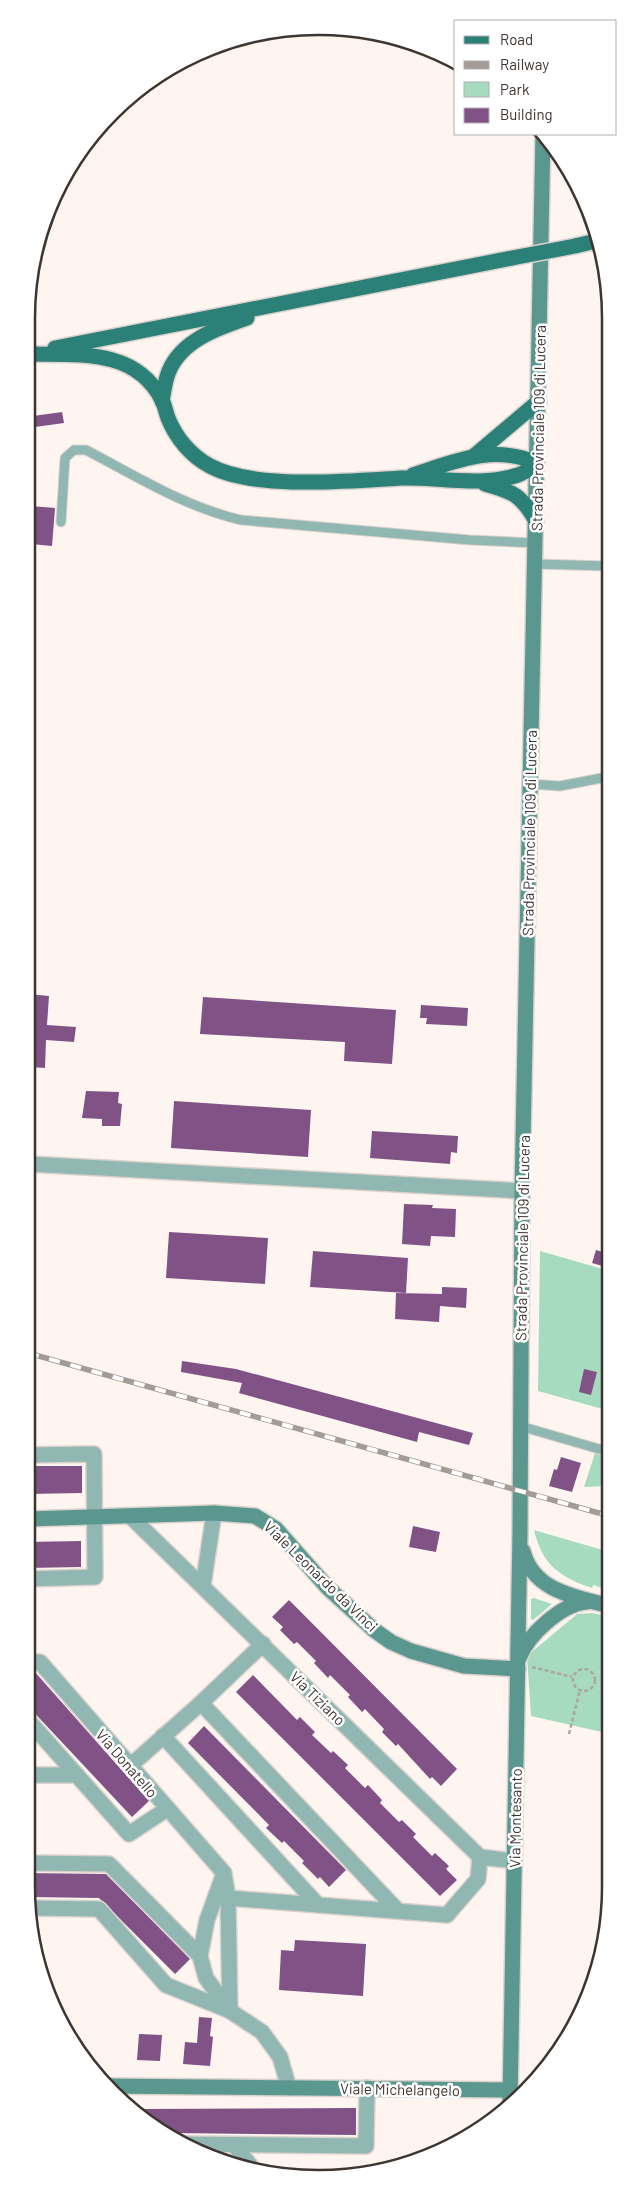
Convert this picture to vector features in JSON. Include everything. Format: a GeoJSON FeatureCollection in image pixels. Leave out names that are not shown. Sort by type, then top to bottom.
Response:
{"type":"FeatureCollection","features":[{"type":"Feature","properties":{"kind":"main road"},"geometry":{"type":"LineString","coordinates":[[35,352],[591,243]]}},
{"type":"Feature","properties":{"kind":"main road"},"geometry":{"type":"LineString","coordinates":[[162,401],[170,369],[180,354],[194,340],[245,318],[301,300]]}},
{"type":"Feature","properties":{"kind":"main road"},"geometry":{"type":"LineString","coordinates":[[35,353],[104,357],[140,371],[147,378],[162,401],[178,438],[194,454],[210,466],[253,480],[308,481],[402,478],[479,482],[520,475],[537,463]]}},
{"type":"Feature","properties":{"kind":"main road"},"geometry":{"type":"LineString","coordinates":[[474,456],[539,400]]}},
{"type":"Feature","properties":{"kind":"main road"},"geometry":{"type":"LineString","coordinates":[[402,478],[474,456],[508,454],[537,463]]}},
{"type":"Feature","properties":{"kind":"main road"},"geometry":{"type":"LineString","coordinates":[[479,482],[510,491],[525,503],[536,521]]}},
{"type":"Feature","properties":{"kind":"street","name":"Strada Provinciale 109 di Lucera"},"geometry":{"type":"LineString","coordinates":[[520,1532],[522,1191],[543,146]]}},
{"type":"Feature","properties":{"kind":"street"},"geometry":{"type":"LineString","coordinates":[[35,1164],[522,1191]]}},
{"type":"Feature","properties":{"kind":"street"},"geometry":{"type":"LineString","coordinates":[[35,1455],[94,1454],[95,1516],[95,1577],[35,1579]]}},
{"type":"Feature","properties":{"kind":"street"},"geometry":{"type":"LineString","coordinates":[[203,1586],[214,1513]]}},
{"type":"Feature","properties":{"kind":"street","name":"Viale Leonardo da Vinci"},"geometry":{"type":"LineString","coordinates":[[35,1518],[214,1513],[255,1516],[266,1521],[276,1529],[328,1588],[374,1630],[391,1642],[410,1651],[464,1666],[518,1664]]}},
{"type":"Feature","properties":{"kind":"street","name":"Via Tiziano"},"geometry":{"type":"LineString","coordinates":[[130,1516],[480,1857]]}},
{"type":"Feature","properties":{"kind":"street"},"geometry":{"type":"LineString","coordinates":[[520,1532],[525,1560],[537,1577],[558,1591],[600,1604]]}},
{"type":"Feature","properties":{"kind":"street","name":"Via Montesanto"},"geometry":{"type":"LineString","coordinates":[[510,2095],[520,1532]]}},
{"type":"Feature","properties":{"kind":"street"},"geometry":{"type":"LineString","coordinates":[[518,1664],[527,1642],[559,1611],[575,1604],[600,1604]]}},
{"type":"Feature","properties":{"kind":"street"},"geometry":{"type":"LineString","coordinates":[[130,1766],[201,1703],[263,1644]]}},
{"type":"Feature","properties":{"kind":"street","name":"Via Donatello"},"geometry":{"type":"LineString","coordinates":[[35,1662],[40,1662],[224,1873]]}},
{"type":"Feature","properties":{"kind":"street"},"geometry":{"type":"LineString","coordinates":[[201,1703],[398,1911]]}},
{"type":"Feature","properties":{"kind":"street"},"geometry":{"type":"LineString","coordinates":[[35,1728],[129,1834],[167,1809]]}},
{"type":"Feature","properties":{"kind":"street"},"geometry":{"type":"LineString","coordinates":[[163,1736],[318,1905]]}},
{"type":"Feature","properties":{"kind":"street"},"geometry":{"type":"LineString","coordinates":[[35,1775],[77,1776]]}},
{"type":"Feature","properties":{"kind":"street"},"geometry":{"type":"LineString","coordinates":[[228,1898],[447,1915],[478,1879],[480,1857],[514,1861]]}},
{"type":"Feature","properties":{"kind":"street"},"geometry":{"type":"LineString","coordinates":[[35,1864],[109,1864],[200,1956]]}},
{"type":"Feature","properties":{"kind":"street"},"geometry":{"type":"LineString","coordinates":[[224,1873],[228,1898],[230,2011]]}},
{"type":"Feature","properties":{"kind":"street"},"geometry":{"type":"LineString","coordinates":[[224,1873],[207,1920],[200,1956],[206,1978],[230,2011]]}},
{"type":"Feature","properties":{"kind":"street"},"geometry":{"type":"LineString","coordinates":[[36,1908],[99,1909],[166,1985],[230,2011],[262,2032],[280,2058],[289,2088]]}},
{"type":"Feature","properties":{"kind":"street","name":"Viale Michelangelo"},"geometry":{"type":"LineString","coordinates":[[117,2086],[367,2088],[509,2096]]}},
{"type":"Feature","properties":{"kind":"street"},"geometry":{"type":"LineString","coordinates":[[201,2144],[366,2146],[367,2088]]}},
{"type":"Feature","properties":{"kind":"street"},"geometry":{"type":"LineString","coordinates":[[234,2145],[246,2160]]}},
{"type":"Feature","properties":{"kind":"lane"},"geometry":{"type":"LineString","coordinates":[[61,522],[65,458],[74,450],[86,450],[187,503],[216,514],[241,520],[470,540],[536,542]]}},
{"type":"Feature","properties":{"kind":"lane"},"geometry":{"type":"LineString","coordinates":[[535,564],[602,566]]}},
{"type":"Feature","properties":{"kind":"lane"},"geometry":{"type":"LineString","coordinates":[[530,784],[560,786],[602,778]]}},
{"type":"Feature","properties":{"kind":"lane"},"geometry":{"type":"LineString","coordinates":[[520,1426],[602,1450]]}},
{"type":"Feature","properties":{"kind":"path"},"geometry":{"type":"LineString","coordinates":[[518,1664],[533,1666],[573,1677]]}},
{"type":"Feature","properties":{"kind":"path"},"geometry":{"type":"LineString","coordinates":[[580,1669],[588,1669],[594,1674],[594,1685],[588,1690],[580,1690],[573,1684],[573,1677],[580,1669]]}},
{"type":"Feature","properties":{"kind":"path"},"geometry":{"type":"LineString","coordinates":[[569,1734],[580,1690]]}},
{"type":"Feature","properties":{"kind":"green space"},"geometry":{"type":"Polygon","coordinates":[[[540,1251],[602,1269],[602,1409],[538,1391],[540,1251]]]}},
{"type":"Feature","properties":{"kind":"green space"},"geometry":{"type":"Polygon","coordinates":[[[595,1453],[602,1456],[602,1486],[584,1487],[595,1453]]]}},
{"type":"Feature","properties":{"kind":"green space"},"geometry":{"type":"Polygon","coordinates":[[[534,1530],[602,1550],[602,1588],[593,1585],[592,1588],[580,1584],[561,1574],[547,1560],[537,1542],[534,1530]]]}},
{"type":"Feature","properties":{"kind":"green space"},"geometry":{"type":"Polygon","coordinates":[[[534,1598],[552,1604],[533,1620],[531,1619],[531,1599],[534,1598]]]}},
{"type":"Feature","properties":{"kind":"green space"},"geometry":{"type":"Polygon","coordinates":[[[592,1613],[602,1615],[602,1732],[531,1716],[527,1656],[577,1614],[592,1613]]]}},
{"type":"Feature","properties":{"kind":"building"},"geometry":{"type":"Polygon","coordinates":[[[62,412],[64,423],[35,427],[35,416],[62,412]]]}},
{"type":"Feature","properties":{"kind":"building"},"geometry":{"type":"Polygon","coordinates":[[[35,506],[55,508],[52,546],[35,544],[35,506]]]}},
{"type":"Feature","properties":{"kind":"building"},"geometry":{"type":"Polygon","coordinates":[[[35,995],[49,996],[47,1025],[76,1027],[74,1042],[46,1040],[45,1068],[35,1067],[35,995]]]}},
{"type":"Feature","properties":{"kind":"building"},"geometry":{"type":"Polygon","coordinates":[[[203,997],[396,1010],[392,1064],[344,1061],[345,1042],[200,1034],[203,997]]]}},
{"type":"Feature","properties":{"kind":"building"},"geometry":{"type":"Polygon","coordinates":[[[421,1005],[468,1008],[467,1026],[426,1024],[427,1018],[420,1018],[421,1005]]]}},
{"type":"Feature","properties":{"kind":"building"},"geometry":{"type":"Polygon","coordinates":[[[86,1091],[119,1092],[118,1103],[122,1104],[120,1126],[102,1126],[102,1119],[82,1118],[86,1091]]]}},
{"type":"Feature","properties":{"kind":"building"},"geometry":{"type":"Polygon","coordinates":[[[174,1101],[311,1110],[308,1157],[171,1148],[174,1101]]]}},
{"type":"Feature","properties":{"kind":"building"},"geometry":{"type":"Polygon","coordinates":[[[372,1131],[458,1136],[457,1153],[451,1152],[450,1164],[370,1158],[372,1131]]]}},
{"type":"Feature","properties":{"kind":"building"},"geometry":{"type":"Polygon","coordinates":[[[404,1204],[433,1205],[432,1208],[456,1209],[455,1237],[431,1236],[430,1246],[402,1244],[404,1204]]]}},
{"type":"Feature","properties":{"kind":"building"},"geometry":{"type":"Polygon","coordinates":[[[169,1232],[268,1238],[265,1284],[166,1278],[169,1232]]]}},
{"type":"Feature","properties":{"kind":"building"},"geometry":{"type":"Polygon","coordinates":[[[596,1250],[602,1252],[602,1266],[592,1263],[596,1250]]]}},
{"type":"Feature","properties":{"kind":"building"},"geometry":{"type":"Polygon","coordinates":[[[313,1251],[408,1258],[406,1293],[310,1287],[313,1251]]]}},
{"type":"Feature","properties":{"kind":"building"},"geometry":{"type":"Polygon","coordinates":[[[442,1287],[467,1288],[466,1308],[440,1306],[439,1322],[395,1319],[396,1293],[442,1294],[442,1287]]]}},
{"type":"Feature","properties":{"kind":"building"},"geometry":{"type":"Polygon","coordinates":[[[182,1361],[236,1369],[473,1433],[469,1445],[419,1432],[417,1442],[239,1393],[242,1383],[181,1372],[182,1361]]]}},
{"type":"Feature","properties":{"kind":"building"},"geometry":{"type":"Polygon","coordinates":[[[584,1369],[597,1372],[591,1395],[579,1392],[584,1369]]]}},
{"type":"Feature","properties":{"kind":"building"},"geometry":{"type":"Polygon","coordinates":[[[561,1457],[581,1463],[572,1492],[549,1486],[554,1469],[557,1470],[561,1457]]]}},
{"type":"Feature","properties":{"kind":"building"},"geometry":{"type":"Polygon","coordinates":[[[35,1466],[82,1466],[82,1493],[35,1494],[35,1466]]]}},
{"type":"Feature","properties":{"kind":"building"},"geometry":{"type":"Polygon","coordinates":[[[413,1526],[440,1532],[436,1552],[409,1547],[413,1526]]]}},
{"type":"Feature","properties":{"kind":"building"},"geometry":{"type":"Polygon","coordinates":[[[81,1541],[81,1567],[35,1568],[35,1542],[81,1541]]]}},
{"type":"Feature","properties":{"kind":"building"},"geometry":{"type":"Polygon","coordinates":[[[289,1600],[457,1769],[441,1786],[432,1777],[430,1779],[398,1744],[396,1746],[382,1732],[384,1729],[365,1709],[362,1712],[348,1697],[350,1695],[330,1675],[328,1678],[314,1663],[316,1661],[297,1642],[294,1644],[280,1630],[283,1627],[272,1617],[289,1600]]]}},
{"type":"Feature","properties":{"kind":"building"},"geometry":{"type":"Polygon","coordinates":[[[35,1672],[149,1801],[132,1817],[35,1714],[35,1672]]]}},
{"type":"Feature","properties":{"kind":"building"},"geometry":{"type":"Polygon","coordinates":[[[253,1675],[297,1720],[300,1717],[315,1732],[312,1735],[331,1753],[333,1751],[348,1765],[345,1768],[365,1788],[368,1785],[382,1800],[380,1803],[399,1822],[402,1820],[416,1834],[413,1837],[432,1856],[435,1853],[449,1866],[446,1869],[457,1880],[440,1896],[236,1692],[253,1675]]]}},
{"type":"Feature","properties":{"kind":"building"},"geometry":{"type":"Polygon","coordinates":[[[204,1726],[346,1870],[329,1887],[302,1863],[304,1861],[284,1841],[282,1843],[266,1828],[269,1825],[188,1743],[204,1726]]]}},
{"type":"Feature","properties":{"kind":"building"},"geometry":{"type":"Polygon","coordinates":[[[35,1873],[106,1874],[190,1959],[175,1974],[99,1898],[36,1897],[35,1873]]]}},
{"type":"Feature","properties":{"kind":"building"},"geometry":{"type":"Polygon","coordinates":[[[295,1940],[366,1944],[363,1996],[279,1990],[281,1950],[294,1951],[295,1940]]]}},
{"type":"Feature","properties":{"kind":"building"},"geometry":{"type":"Polygon","coordinates":[[[199,2017],[212,2018],[210,2036],[213,2037],[210,2066],[183,2064],[185,2042],[197,2043],[199,2017]]]}},
{"type":"Feature","properties":{"kind":"building"},"geometry":{"type":"Polygon","coordinates":[[[139,2034],[162,2035],[160,2061],[137,2060],[139,2034]]]}},
{"type":"Feature","properties":{"kind":"building"},"geometry":{"type":"Polygon","coordinates":[[[356,2108],[356,2135],[179,2133],[143,2109],[356,2108]]]}},
{"type":"Feature","properties":{"kind":"railway"},"geometry":{"type":"LineString","coordinates":[[35,1355],[602,1514]]}}]}
